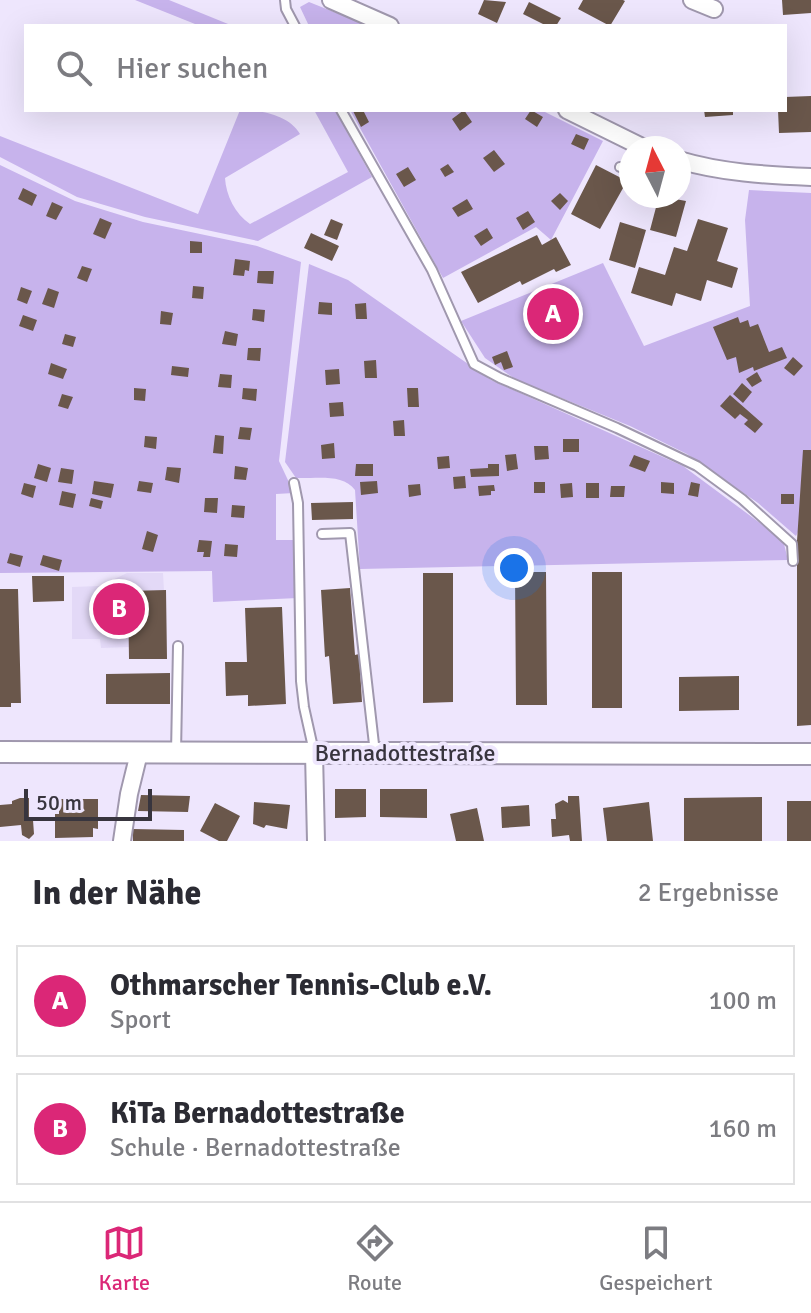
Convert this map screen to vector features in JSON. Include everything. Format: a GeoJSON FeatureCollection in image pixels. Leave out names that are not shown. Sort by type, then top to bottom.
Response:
{"type":"FeatureCollection","features":[{"type":"Feature","properties":{"kind":"street"},"geometry":{"type":"LineString","coordinates":[[331,0],[386,24]]}},
{"type":"Feature","properties":{"kind":"street"},"geometry":{"type":"LineString","coordinates":[[372,17],[376,0]]}},
{"type":"Feature","properties":{"kind":"street"},"geometry":{"type":"LineString","coordinates":[[692,0],[714,9]]}},
{"type":"Feature","properties":{"kind":"street"},"geometry":{"type":"LineString","coordinates":[[571,112],[620,136]]}},
{"type":"Feature","properties":{"kind":"street"},"geometry":{"type":"LineString","coordinates":[[691,164],[752,175],[811,177]]}},
{"type":"Feature","properties":{"kind":"street","name":"Bernadottestraße"},"geometry":{"type":"LineString","coordinates":[[0,752],[811,754]]}},
{"type":"Feature","properties":{"kind":"street"},"geometry":{"type":"LineString","coordinates":[[122,841],[139,753]]}},
{"type":"Feature","properties":{"kind":"street"},"geometry":{"type":"LineString","coordinates":[[314,753],[316,841]]}},
{"type":"Feature","properties":{"kind":"lane"},"geometry":{"type":"LineString","coordinates":[[285,0],[294,24]]}},
{"type":"Feature","properties":{"kind":"lane"},"geometry":{"type":"LineString","coordinates":[[342,112],[432,270],[474,364],[697,466],[742,499],[792,544],[793,561]]}},
{"type":"Feature","properties":{"kind":"lane"},"geometry":{"type":"LineString","coordinates":[[294,483],[298,503],[301,681],[314,753]]}},
{"type":"Feature","properties":{"kind":"lane"},"geometry":{"type":"LineString","coordinates":[[322,534],[350,533],[375,754]]}},
{"type":"Feature","properties":{"kind":"lane"},"geometry":{"type":"LineString","coordinates":[[176,753],[178,646]]}},
{"type":"Feature","properties":{"kind":"shaded area"},"geometry":{"type":"Polygon","coordinates":[[[135,0],[169,0],[228,24],[195,24],[135,0]]]}},
{"type":"Feature","properties":{"kind":"shaded area"},"geometry":{"type":"Polygon","coordinates":[[[309,2],[364,24],[308,24],[300,7],[309,2]]]}},
{"type":"Feature","properties":{"kind":"shaded area"},"geometry":{"type":"Polygon","coordinates":[[[239,112],[261,112],[282,118],[300,134],[225,178],[232,204],[250,224],[348,172],[315,112],[336,112],[372,177],[258,241],[145,217],[77,197],[0,157],[0,136],[198,214],[239,112]]]}},
{"type":"Feature","properties":{"kind":"shaded area"},"geometry":{"type":"Polygon","coordinates":[[[351,112],[545,112],[603,141],[551,240],[536,227],[443,278],[351,112]]]}},
{"type":"Feature","properties":{"kind":"shaded area"},"geometry":{"type":"Polygon","coordinates":[[[0,165],[75,201],[143,222],[257,246],[301,262],[279,461],[294,493],[276,494],[276,540],[298,540],[298,598],[213,602],[212,571],[0,573],[0,165]]]}},
{"type":"Feature","properties":{"kind":"shaded area"},"geometry":{"type":"Polygon","coordinates":[[[749,190],[811,193],[811,453],[803,522],[796,536],[758,503],[687,454],[630,426],[515,379],[485,358],[461,321],[603,263],[644,346],[750,306],[745,220],[749,190]]]}},
{"type":"Feature","properties":{"kind":"shaded area"},"geometry":{"type":"Polygon","coordinates":[[[309,264],[348,280],[491,380],[683,466],[783,540],[788,560],[360,569],[355,490],[336,479],[296,478],[285,462],[309,264]]]}},
{"type":"Feature","properties":{"kind":"shaded area"},"geometry":{"type":"Polygon","coordinates":[[[127,573],[163,573],[166,627],[129,647],[101,648],[100,639],[72,639],[72,587],[100,586],[127,573]]]}},
{"type":"Feature","properties":{"kind":"building"},"geometry":{"type":"Polygon","coordinates":[[[484,0],[506,2],[497,23],[478,14],[484,0]]]}},
{"type":"Feature","properties":{"kind":"building"},"geometry":{"type":"Polygon","coordinates":[[[583,0],[625,1],[611,24],[578,9],[583,0]]]}},
{"type":"Feature","properties":{"kind":"building"},"geometry":{"type":"Polygon","coordinates":[[[782,0],[811,0],[811,13],[783,15],[782,0]]]}},
{"type":"Feature","properties":{"kind":"building"},"geometry":{"type":"Polygon","coordinates":[[[529,2],[561,18],[557,24],[543,24],[523,14],[529,2]]]}},
{"type":"Feature","properties":{"kind":"building"},"geometry":{"type":"Polygon","coordinates":[[[811,96],[811,132],[779,133],[778,112],[787,112],[787,97],[811,96]]]}},
{"type":"Feature","properties":{"kind":"building"},"geometry":{"type":"Polygon","coordinates":[[[354,112],[364,112],[369,122],[361,127],[354,112]]]}},
{"type":"Feature","properties":{"kind":"building"},"geometry":{"type":"Polygon","coordinates":[[[465,112],[472,122],[460,131],[452,119],[465,112]]]}},
{"type":"Feature","properties":{"kind":"building"},"geometry":{"type":"Polygon","coordinates":[[[530,112],[543,117],[537,127],[525,119],[530,112]]]}},
{"type":"Feature","properties":{"kind":"building"},"geometry":{"type":"Polygon","coordinates":[[[704,112],[733,112],[733,115],[705,117],[704,112]]]}},
{"type":"Feature","properties":{"kind":"building"},"geometry":{"type":"Polygon","coordinates":[[[576,134],[589,139],[584,150],[571,144],[576,134]]]}},
{"type":"Feature","properties":{"kind":"building"},"geometry":{"type":"Polygon","coordinates":[[[494,150],[505,164],[494,172],[483,158],[494,150]]]}},
{"type":"Feature","properties":{"kind":"building"},"geometry":{"type":"Polygon","coordinates":[[[448,164],[454,172],[445,177],[440,169],[448,164]]]}},
{"type":"Feature","properties":{"kind":"building"},"geometry":{"type":"Polygon","coordinates":[[[596,165],[619,177],[619,195],[600,229],[571,214],[596,165]]]}},
{"type":"Feature","properties":{"kind":"building"},"geometry":{"type":"Polygon","coordinates":[[[408,167],[416,180],[404,187],[396,174],[408,167]]]}},
{"type":"Feature","properties":{"kind":"building"},"geometry":{"type":"Polygon","coordinates":[[[23,188],[37,195],[32,206],[18,199],[23,188]]]}},
{"type":"Feature","properties":{"kind":"building"},"geometry":{"type":"Polygon","coordinates":[[[560,193],[568,201],[560,210],[551,201],[560,193]]]}},
{"type":"Feature","properties":{"kind":"building"},"geometry":{"type":"Polygon","coordinates":[[[467,199],[473,209],[458,217],[452,208],[467,199]]]}},
{"type":"Feature","properties":{"kind":"building"},"geometry":{"type":"Polygon","coordinates":[[[52,202],[63,207],[56,220],[46,216],[52,202]]]}},
{"type":"Feature","properties":{"kind":"building"},"geometry":{"type":"Polygon","coordinates":[[[656,208],[684,208],[676,237],[650,230],[656,208]]]}},
{"type":"Feature","properties":{"kind":"building"},"geometry":{"type":"Polygon","coordinates":[[[528,211],[535,222],[523,230],[516,218],[528,211]]]}},
{"type":"Feature","properties":{"kind":"building"},"geometry":{"type":"Polygon","coordinates":[[[100,218],[112,223],[105,239],[93,234],[100,218]]]}},
{"type":"Feature","properties":{"kind":"building"},"geometry":{"type":"Polygon","coordinates":[[[331,219],[343,224],[337,240],[324,235],[331,219]]]}},
{"type":"Feature","properties":{"kind":"building"},"geometry":{"type":"Polygon","coordinates":[[[698,219],[728,228],[717,261],[738,268],[732,288],[707,280],[701,301],[676,293],[672,306],[631,293],[639,267],[665,275],[674,247],[687,251],[698,219]]]}},
{"type":"Feature","properties":{"kind":"building"},"geometry":{"type":"Polygon","coordinates":[[[620,222],[646,230],[635,268],[609,260],[620,222]]]}},
{"type":"Feature","properties":{"kind":"building"},"geometry":{"type":"Polygon","coordinates":[[[487,228],[493,238],[481,246],[474,236],[487,228]]]}},
{"type":"Feature","properties":{"kind":"building"},"geometry":{"type":"Polygon","coordinates":[[[311,233],[339,246],[332,261],[304,248],[311,233]]]}},
{"type":"Feature","properties":{"kind":"building"},"geometry":{"type":"Polygon","coordinates":[[[537,235],[542,245],[556,237],[571,265],[556,272],[554,269],[522,285],[520,281],[478,303],[461,272],[537,235]]]}},
{"type":"Feature","properties":{"kind":"building"},"geometry":{"type":"Polygon","coordinates":[[[190,241],[202,242],[202,253],[190,253],[190,241]]]}},
{"type":"Feature","properties":{"kind":"building"},"geometry":{"type":"Polygon","coordinates":[[[235,259],[250,261],[249,271],[245,270],[244,276],[233,275],[235,259]]]}},
{"type":"Feature","properties":{"kind":"building"},"geometry":{"type":"Polygon","coordinates":[[[82,266],[92,269],[87,282],[77,278],[82,266]]]}},
{"type":"Feature","properties":{"kind":"building"},"geometry":{"type":"Polygon","coordinates":[[[258,271],[274,271],[273,284],[257,283],[258,271]]]}},
{"type":"Feature","properties":{"kind":"building"},"geometry":{"type":"Polygon","coordinates":[[[193,286],[204,287],[203,299],[192,298],[193,286]]]}},
{"type":"Feature","properties":{"kind":"building"},"geometry":{"type":"Polygon","coordinates":[[[21,287],[32,291],[27,304],[17,300],[21,287]]]}},
{"type":"Feature","properties":{"kind":"building"},"geometry":{"type":"Polygon","coordinates":[[[48,288],[59,292],[54,308],[42,304],[48,288]]]}},
{"type":"Feature","properties":{"kind":"building"},"geometry":{"type":"Polygon","coordinates":[[[319,302],[332,303],[332,315],[318,314],[319,302]]]}},
{"type":"Feature","properties":{"kind":"building"},"geometry":{"type":"Polygon","coordinates":[[[366,303],[367,319],[356,319],[355,304],[366,303]]]}},
{"type":"Feature","properties":{"kind":"building"},"geometry":{"type":"Polygon","coordinates":[[[253,309],[265,310],[264,322],[252,320],[253,309]]]}},
{"type":"Feature","properties":{"kind":"building"},"geometry":{"type":"Polygon","coordinates":[[[161,311],[173,313],[171,325],[160,324],[161,311]]]}},
{"type":"Feature","properties":{"kind":"building"},"geometry":{"type":"Polygon","coordinates":[[[23,315],[37,320],[33,331],[19,326],[23,315]]]}},
{"type":"Feature","properties":{"kind":"building"},"geometry":{"type":"Polygon","coordinates":[[[738,317],[740,323],[748,320],[750,327],[758,324],[769,352],[782,347],[787,358],[754,371],[753,367],[739,373],[736,357],[727,360],[713,327],[738,317]]]}},
{"type":"Feature","properties":{"kind":"building"},"geometry":{"type":"Polygon","coordinates":[[[225,331],[238,334],[236,346],[222,344],[225,331]]]}},
{"type":"Feature","properties":{"kind":"building"},"geometry":{"type":"Polygon","coordinates":[[[65,334],[76,337],[73,347],[62,344],[65,334]]]}},
{"type":"Feature","properties":{"kind":"building"},"geometry":{"type":"Polygon","coordinates":[[[248,348],[261,348],[260,361],[247,360],[248,348]]]}},
{"type":"Feature","properties":{"kind":"building"},"geometry":{"type":"Polygon","coordinates":[[[507,351],[513,367],[504,370],[501,362],[495,365],[492,357],[507,351]]]}},
{"type":"Feature","properties":{"kind":"building"},"geometry":{"type":"Polygon","coordinates":[[[793,357],[803,366],[794,376],[784,368],[793,357]]]}},
{"type":"Feature","properties":{"kind":"building"},"geometry":{"type":"Polygon","coordinates":[[[376,360],[377,378],[365,378],[364,361],[376,360]]]}},
{"type":"Feature","properties":{"kind":"building"},"geometry":{"type":"Polygon","coordinates":[[[51,363],[67,369],[63,379],[48,374],[51,363]]]}},
{"type":"Feature","properties":{"kind":"building"},"geometry":{"type":"Polygon","coordinates":[[[172,366],[189,368],[188,377],[171,375],[172,366]]]}},
{"type":"Feature","properties":{"kind":"building"},"geometry":{"type":"Polygon","coordinates":[[[339,369],[340,384],[326,385],[325,370],[339,369]]]}},
{"type":"Feature","properties":{"kind":"building"},"geometry":{"type":"Polygon","coordinates":[[[757,372],[762,381],[752,387],[746,379],[757,372]]]}},
{"type":"Feature","properties":{"kind":"building"},"geometry":{"type":"Polygon","coordinates":[[[220,374],[232,375],[231,388],[218,387],[220,374]]]}},
{"type":"Feature","properties":{"kind":"building"},"geometry":{"type":"Polygon","coordinates":[[[742,383],[752,392],[743,403],[733,394],[742,383]]]}},
{"type":"Feature","properties":{"kind":"building"},"geometry":{"type":"Polygon","coordinates":[[[134,388],[146,389],[145,401],[134,400],[134,388]]]}},
{"type":"Feature","properties":{"kind":"building"},"geometry":{"type":"Polygon","coordinates":[[[243,388],[257,389],[256,401],[242,399],[243,388]]]}},
{"type":"Feature","properties":{"kind":"building"},"geometry":{"type":"Polygon","coordinates":[[[407,388],[418,388],[419,407],[408,407],[407,388]]]}},
{"type":"Feature","properties":{"kind":"building"},"geometry":{"type":"Polygon","coordinates":[[[62,394],[73,397],[68,409],[58,406],[62,394]]]}},
{"type":"Feature","properties":{"kind":"building"},"geometry":{"type":"Polygon","coordinates":[[[730,395],[763,424],[755,433],[744,424],[748,420],[740,414],[735,419],[720,406],[730,395]]]}},
{"type":"Feature","properties":{"kind":"building"},"geometry":{"type":"Polygon","coordinates":[[[343,402],[344,416],[330,417],[329,403],[343,402]]]}},
{"type":"Feature","properties":{"kind":"building"},"geometry":{"type":"Polygon","coordinates":[[[404,420],[405,436],[394,436],[393,421],[404,420]]]}},
{"type":"Feature","properties":{"kind":"building"},"geometry":{"type":"Polygon","coordinates":[[[240,427],[252,428],[250,440],[238,439],[240,427]]]}},
{"type":"Feature","properties":{"kind":"building"},"geometry":{"type":"Polygon","coordinates":[[[215,435],[224,436],[223,454],[213,453],[215,435]]]}},
{"type":"Feature","properties":{"kind":"building"},"geometry":{"type":"Polygon","coordinates":[[[145,436],[157,437],[156,449],[144,447],[145,436]]]}},
{"type":"Feature","properties":{"kind":"building"},"geometry":{"type":"Polygon","coordinates":[[[563,439],[579,439],[579,452],[563,452],[563,439]]]}},
{"type":"Feature","properties":{"kind":"building"},"geometry":{"type":"Polygon","coordinates":[[[334,443],[335,458],[322,459],[321,445],[334,443]]]}},
{"type":"Feature","properties":{"kind":"building"},"geometry":{"type":"Polygon","coordinates":[[[534,446],[548,446],[549,459],[535,460],[534,446]]]}},
{"type":"Feature","properties":{"kind":"building"},"geometry":{"type":"Polygon","coordinates":[[[803,450],[811,450],[811,725],[797,726],[797,541],[803,450]]]}},
{"type":"Feature","properties":{"kind":"building"},"geometry":{"type":"Polygon","coordinates":[[[516,454],[518,469],[507,471],[505,455],[516,454]]]}},
{"type":"Feature","properties":{"kind":"building"},"geometry":{"type":"Polygon","coordinates":[[[634,455],[650,461],[645,472],[629,466],[634,455]]]}},
{"type":"Feature","properties":{"kind":"building"},"geometry":{"type":"Polygon","coordinates":[[[449,456],[450,468],[438,469],[437,457],[449,456]]]}},
{"type":"Feature","properties":{"kind":"building"},"geometry":{"type":"Polygon","coordinates":[[[38,464],[51,468],[47,482],[34,478],[38,464]]]}},
{"type":"Feature","properties":{"kind":"building"},"geometry":{"type":"Polygon","coordinates":[[[356,464],[373,464],[373,476],[355,476],[356,464]]]}},
{"type":"Feature","properties":{"kind":"building"},"geometry":{"type":"Polygon","coordinates":[[[488,464],[499,464],[499,476],[471,477],[470,469],[488,468],[488,464]]]}},
{"type":"Feature","properties":{"kind":"building"},"geometry":{"type":"Polygon","coordinates":[[[235,466],[248,468],[246,480],[234,479],[235,466]]]}},
{"type":"Feature","properties":{"kind":"building"},"geometry":{"type":"Polygon","coordinates":[[[167,467],[181,468],[179,483],[165,480],[167,467]]]}},
{"type":"Feature","properties":{"kind":"building"},"geometry":{"type":"Polygon","coordinates":[[[61,468],[74,470],[72,484],[58,482],[61,468]]]}},
{"type":"Feature","properties":{"kind":"building"},"geometry":{"type":"Polygon","coordinates":[[[465,476],[466,488],[454,489],[453,477],[465,476]]]}},
{"type":"Feature","properties":{"kind":"building"},"geometry":{"type":"Polygon","coordinates":[[[94,481],[114,484],[111,498],[92,494],[94,481]]]}},
{"type":"Feature","properties":{"kind":"building"},"geometry":{"type":"Polygon","coordinates":[[[139,481],[153,483],[151,493],[137,491],[139,481]]]}},
{"type":"Feature","properties":{"kind":"building"},"geometry":{"type":"Polygon","coordinates":[[[377,481],[378,493],[361,495],[360,482],[377,481]]]}},
{"type":"Feature","properties":{"kind":"building"},"geometry":{"type":"Polygon","coordinates":[[[534,482],[545,482],[545,493],[534,493],[534,482]]]}},
{"type":"Feature","properties":{"kind":"building"},"geometry":{"type":"Polygon","coordinates":[[[661,482],[674,483],[674,494],[661,493],[661,482]]]}},
{"type":"Feature","properties":{"kind":"building"},"geometry":{"type":"Polygon","coordinates":[[[691,482],[700,484],[698,497],[688,495],[691,482]]]}},
{"type":"Feature","properties":{"kind":"building"},"geometry":{"type":"Polygon","coordinates":[[[24,483],[36,486],[33,498],[21,494],[24,483]]]}},
{"type":"Feature","properties":{"kind":"building"},"geometry":{"type":"Polygon","coordinates":[[[572,483],[573,497],[561,498],[560,484],[572,483]]]}},
{"type":"Feature","properties":{"kind":"building"},"geometry":{"type":"Polygon","coordinates":[[[586,483],[599,483],[599,498],[586,498],[586,483]]]}},
{"type":"Feature","properties":{"kind":"building"},"geometry":{"type":"Polygon","coordinates":[[[420,484],[421,495],[409,497],[408,485],[420,484]]]}},
{"type":"Feature","properties":{"kind":"building"},"geometry":{"type":"Polygon","coordinates":[[[494,485],[495,491],[491,491],[491,495],[479,496],[478,486],[494,485]]]}},
{"type":"Feature","properties":{"kind":"building"},"geometry":{"type":"Polygon","coordinates":[[[611,486],[625,486],[624,497],[610,497],[611,486]]]}},
{"type":"Feature","properties":{"kind":"building"},"geometry":{"type":"Polygon","coordinates":[[[62,491],[76,494],[73,508],[59,505],[62,491]]]}},
{"type":"Feature","properties":{"kind":"building"},"geometry":{"type":"Polygon","coordinates":[[[781,494],[794,494],[794,504],[781,504],[781,494]]]}},
{"type":"Feature","properties":{"kind":"building"},"geometry":{"type":"Polygon","coordinates":[[[91,498],[103,501],[101,509],[89,506],[91,498]]]}},
{"type":"Feature","properties":{"kind":"building"},"geometry":{"type":"Polygon","coordinates":[[[205,498],[218,498],[217,513],[204,512],[205,498]]]}},
{"type":"Feature","properties":{"kind":"building"},"geometry":{"type":"Polygon","coordinates":[[[353,502],[353,519],[312,520],[311,503],[353,502]]]}},
{"type":"Feature","properties":{"kind":"building"},"geometry":{"type":"Polygon","coordinates":[[[232,505],[245,506],[244,518],[231,517],[232,505]]]}},
{"type":"Feature","properties":{"kind":"building"},"geometry":{"type":"Polygon","coordinates":[[[147,531],[158,535],[153,552],[142,549],[147,531]]]}},
{"type":"Feature","properties":{"kind":"building"},"geometry":{"type":"Polygon","coordinates":[[[199,540],[212,541],[210,557],[203,557],[204,552],[197,552],[199,540]]]}},
{"type":"Feature","properties":{"kind":"building"},"geometry":{"type":"Polygon","coordinates":[[[225,544],[238,545],[237,557],[224,556],[225,544]]]}},
{"type":"Feature","properties":{"kind":"building"},"geometry":{"type":"Polygon","coordinates":[[[10,553],[23,556],[20,567],[7,563],[10,553]]]}},
{"type":"Feature","properties":{"kind":"building"},"geometry":{"type":"Polygon","coordinates":[[[43,555],[62,560],[59,571],[40,565],[43,555]]]}},
{"type":"Feature","properties":{"kind":"building"},"geometry":{"type":"Polygon","coordinates":[[[515,572],[546,572],[547,705],[516,705],[515,572]]]}},
{"type":"Feature","properties":{"kind":"building"},"geometry":{"type":"Polygon","coordinates":[[[592,572],[622,572],[622,708],[592,708],[592,572]]]}},
{"type":"Feature","properties":{"kind":"building"},"geometry":{"type":"Polygon","coordinates":[[[423,573],[453,573],[453,702],[423,703],[423,573]]]}},
{"type":"Feature","properties":{"kind":"building"},"geometry":{"type":"Polygon","coordinates":[[[32,576],[64,576],[64,601],[33,602],[32,576]]]}},
{"type":"Feature","properties":{"kind":"building"},"geometry":{"type":"Polygon","coordinates":[[[350,588],[362,702],[333,704],[329,656],[325,657],[321,590],[350,588]]]}},
{"type":"Feature","properties":{"kind":"building"},"geometry":{"type":"Polygon","coordinates":[[[0,589],[18,589],[21,703],[11,703],[11,707],[0,707],[0,589]]]}},
{"type":"Feature","properties":{"kind":"building"},"geometry":{"type":"Polygon","coordinates":[[[166,590],[167,659],[129,659],[128,591],[166,590]]]}},
{"type":"Feature","properties":{"kind":"building"},"geometry":{"type":"Polygon","coordinates":[[[282,607],[286,704],[248,706],[248,695],[226,696],[225,662],[247,662],[245,608],[282,607]]]}},
{"type":"Feature","properties":{"kind":"building"},"geometry":{"type":"Polygon","coordinates":[[[170,673],[170,704],[106,704],[106,674],[170,673]]]}},
{"type":"Feature","properties":{"kind":"building"},"geometry":{"type":"Polygon","coordinates":[[[739,676],[739,710],[679,711],[679,677],[739,676]]]}},
{"type":"Feature","properties":{"kind":"building"},"geometry":{"type":"Polygon","coordinates":[[[335,789],[366,789],[366,817],[335,818],[335,789]]]}},
{"type":"Feature","properties":{"kind":"building"},"geometry":{"type":"Polygon","coordinates":[[[380,789],[427,789],[427,818],[380,817],[380,789]]]}},
{"type":"Feature","properties":{"kind":"building"},"geometry":{"type":"Polygon","coordinates":[[[141,795],[190,796],[188,812],[138,811],[141,795]]]}},
{"type":"Feature","properties":{"kind":"building"},"geometry":{"type":"Polygon","coordinates":[[[568,796],[579,796],[582,841],[570,841],[569,835],[552,837],[551,819],[556,819],[555,804],[563,800],[568,803],[568,796]]]}},
{"type":"Feature","properties":{"kind":"building"},"geometry":{"type":"Polygon","coordinates":[[[762,797],[762,841],[684,841],[684,798],[762,797]]]}},
{"type":"Feature","properties":{"kind":"building"},"geometry":{"type":"Polygon","coordinates":[[[20,798],[29,798],[29,821],[33,820],[34,834],[29,839],[22,835],[21,825],[0,827],[0,805],[12,804],[20,798]]]}},
{"type":"Feature","properties":{"kind":"building"},"geometry":{"type":"Polygon","coordinates":[[[59,799],[98,799],[98,829],[93,828],[93,837],[55,838],[55,814],[59,814],[59,799]]]}},
{"type":"Feature","properties":{"kind":"building"},"geometry":{"type":"Polygon","coordinates":[[[787,801],[811,801],[811,841],[787,841],[787,801]]]}},
{"type":"Feature","properties":{"kind":"building"},"geometry":{"type":"Polygon","coordinates":[[[254,802],[290,805],[287,829],[253,824],[254,802]]]}},
{"type":"Feature","properties":{"kind":"building"},"geometry":{"type":"Polygon","coordinates":[[[649,802],[653,841],[607,841],[603,808],[649,802]]]}},
{"type":"Feature","properties":{"kind":"building"},"geometry":{"type":"Polygon","coordinates":[[[215,803],[240,816],[227,841],[219,841],[200,831],[215,803]]]}},
{"type":"Feature","properties":{"kind":"building"},"geometry":{"type":"Polygon","coordinates":[[[529,805],[530,826],[502,828],[501,807],[529,805]]]}},
{"type":"Feature","properties":{"kind":"building"},"geometry":{"type":"Polygon","coordinates":[[[477,808],[484,841],[456,841],[450,814],[477,808]]]}},
{"type":"Feature","properties":{"kind":"building"},"geometry":{"type":"Polygon","coordinates":[[[133,829],[184,830],[184,841],[133,841],[133,829]]]}},
{"type":"Feature","properties":{"kind":"place","name":"Othmarscher Tennis-Club e.V."},"geometry":{"type":"Point","coordinates":[553,314]}},
{"type":"Feature","properties":{"kind":"place","name":"KiTa Bernadottestraße"},"geometry":{"type":"Point","coordinates":[119,609]}}]}
